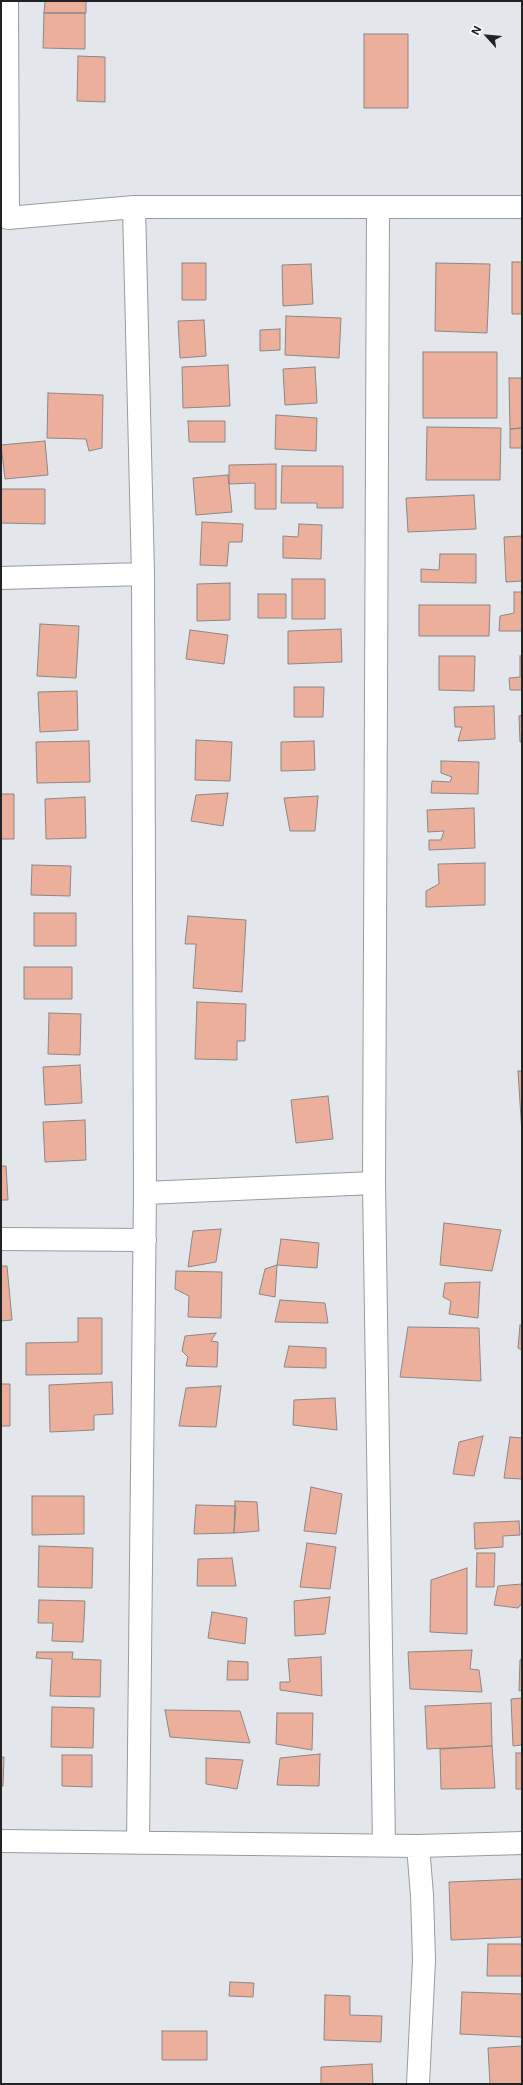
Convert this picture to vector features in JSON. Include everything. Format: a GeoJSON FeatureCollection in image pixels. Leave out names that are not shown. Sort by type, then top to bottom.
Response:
{"type":"FeatureCollection","features":[{"type":"Feature","properties":{"kind":"street"},"geometry":{"type":"LineString","coordinates":[[7,1],[8,218],[134,207],[522,206]]}},
{"type":"Feature","properties":{"kind":"street"},"geometry":{"type":"LineString","coordinates":[[134,207],[143,574],[145,1193],[138,1843]]}},
{"type":"Feature","properties":{"kind":"street"},"geometry":{"type":"LineString","coordinates":[[378,207],[374,1183],[384,1845]]}},
{"type":"Feature","properties":{"kind":"street"},"geometry":{"type":"LineString","coordinates":[[1,578],[143,574]]}},
{"type":"Feature","properties":{"kind":"street"},"geometry":{"type":"LineString","coordinates":[[145,1193],[374,1183]]}},
{"type":"Feature","properties":{"kind":"street"},"geometry":{"type":"LineString","coordinates":[[1,1239],[145,1240]]}},
{"type":"Feature","properties":{"kind":"street"},"geometry":{"type":"LineString","coordinates":[[1,1841],[418,1846],[522,1843]]}},
{"type":"Feature","properties":{"kind":"street"},"geometry":{"type":"LineString","coordinates":[[418,1846],[422,1895],[424,1960],[418,2084]]}},
{"type":"Feature","properties":{"kind":"building"},"geometry":{"type":"Polygon","coordinates":[[[45,1],[86,1],[86,13],[44,13],[45,1]]]}},
{"type":"Feature","properties":{"kind":"building"},"geometry":{"type":"Polygon","coordinates":[[[44,13],[85,13],[85,49],[43,48],[44,13]]]}},
{"type":"Feature","properties":{"kind":"building"},"geometry":{"type":"Polygon","coordinates":[[[364,34],[408,34],[408,108],[364,108],[364,34]]]}},
{"type":"Feature","properties":{"kind":"building"},"geometry":{"type":"Polygon","coordinates":[[[78,56],[105,57],[105,102],[77,101],[78,56]]]}},
{"type":"Feature","properties":{"kind":"building"},"geometry":{"type":"Polygon","coordinates":[[[512,262],[522,262],[522,314],[512,314],[512,262]]]}},
{"type":"Feature","properties":{"kind":"building"},"geometry":{"type":"Polygon","coordinates":[[[182,263],[206,263],[206,300],[182,300],[182,263]]]}},
{"type":"Feature","properties":{"kind":"building"},"geometry":{"type":"Polygon","coordinates":[[[436,263],[490,264],[487,333],[435,331],[436,263]]]}},
{"type":"Feature","properties":{"kind":"building"},"geometry":{"type":"Polygon","coordinates":[[[311,264],[313,304],[283,306],[282,265],[311,264]]]}},
{"type":"Feature","properties":{"kind":"building"},"geometry":{"type":"Polygon","coordinates":[[[286,316],[341,318],[339,358],[285,355],[286,316]]]}},
{"type":"Feature","properties":{"kind":"building"},"geometry":{"type":"Polygon","coordinates":[[[204,320],[206,356],[180,358],[178,321],[204,320]]]}},
{"type":"Feature","properties":{"kind":"building"},"geometry":{"type":"Polygon","coordinates":[[[280,329],[280,350],[260,351],[260,330],[280,329]]]}},
{"type":"Feature","properties":{"kind":"building"},"geometry":{"type":"Polygon","coordinates":[[[423,352],[497,352],[497,418],[423,418],[423,352]]]}},
{"type":"Feature","properties":{"kind":"building"},"geometry":{"type":"Polygon","coordinates":[[[228,365],[230,406],[183,408],[182,367],[228,365]]]}},
{"type":"Feature","properties":{"kind":"building"},"geometry":{"type":"Polygon","coordinates":[[[315,367],[317,403],[285,405],[283,369],[315,367]]]}},
{"type":"Feature","properties":{"kind":"building"},"geometry":{"type":"Polygon","coordinates":[[[509,378],[522,378],[522,428],[510,429],[509,378]]]}},
{"type":"Feature","properties":{"kind":"building"},"geometry":{"type":"Polygon","coordinates":[[[48,393],[103,395],[102,448],[89,451],[86,439],[47,438],[48,393]]]}},
{"type":"Feature","properties":{"kind":"building"},"geometry":{"type":"Polygon","coordinates":[[[276,415],[317,418],[316,451],[275,449],[276,415]]]}},
{"type":"Feature","properties":{"kind":"building"},"geometry":{"type":"Polygon","coordinates":[[[188,421],[225,421],[225,442],[189,442],[188,421]]]}},
{"type":"Feature","properties":{"kind":"building"},"geometry":{"type":"Polygon","coordinates":[[[427,427],[501,428],[500,480],[426,480],[427,427]]]}},
{"type":"Feature","properties":{"kind":"building"},"geometry":{"type":"Polygon","coordinates":[[[522,428],[522,448],[510,448],[510,429],[522,428]]]}},
{"type":"Feature","properties":{"kind":"building"},"geometry":{"type":"Polygon","coordinates":[[[45,441],[48,475],[5,479],[1,445],[45,441]]]}},
{"type":"Feature","properties":{"kind":"building"},"geometry":{"type":"Polygon","coordinates":[[[276,464],[276,509],[255,509],[255,483],[229,484],[229,465],[276,464]]]}},
{"type":"Feature","properties":{"kind":"building"},"geometry":{"type":"Polygon","coordinates":[[[282,466],[343,466],[343,508],[317,508],[317,503],[281,503],[282,466]]]}},
{"type":"Feature","properties":{"kind":"building"},"geometry":{"type":"Polygon","coordinates":[[[228,475],[232,512],[196,515],[193,478],[228,475]]]}},
{"type":"Feature","properties":{"kind":"building"},"geometry":{"type":"Polygon","coordinates":[[[1,489],[45,489],[45,524],[1,523],[1,489]]]}},
{"type":"Feature","properties":{"kind":"building"},"geometry":{"type":"Polygon","coordinates":[[[474,495],[476,529],[408,532],[406,498],[474,495]]]}},
{"type":"Feature","properties":{"kind":"building"},"geometry":{"type":"Polygon","coordinates":[[[202,522],[243,524],[242,542],[229,542],[227,566],[200,565],[202,522]]]}},
{"type":"Feature","properties":{"kind":"building"},"geometry":{"type":"Polygon","coordinates":[[[299,524],[322,525],[321,559],[283,558],[283,536],[298,537],[299,524]]]}},
{"type":"Feature","properties":{"kind":"building"},"geometry":{"type":"Polygon","coordinates":[[[522,536],[522,581],[506,582],[504,537],[522,536]]]}},
{"type":"Feature","properties":{"kind":"building"},"geometry":{"type":"Polygon","coordinates":[[[440,554],[476,554],[476,583],[421,582],[421,569],[439,570],[440,554]]]}},
{"type":"Feature","properties":{"kind":"building"},"geometry":{"type":"Polygon","coordinates":[[[292,579],[325,579],[325,619],[292,619],[292,579]]]}},
{"type":"Feature","properties":{"kind":"building"},"geometry":{"type":"Polygon","coordinates":[[[230,583],[230,620],[197,621],[197,584],[230,583]]]}},
{"type":"Feature","properties":{"kind":"building"},"geometry":{"type":"Polygon","coordinates":[[[514,592],[522,592],[522,631],[499,631],[500,616],[514,613],[514,592]]]}},
{"type":"Feature","properties":{"kind":"building"},"geometry":{"type":"Polygon","coordinates":[[[258,594],[286,594],[286,618],[258,618],[258,594]]]}},
{"type":"Feature","properties":{"kind":"building"},"geometry":{"type":"Polygon","coordinates":[[[419,605],[490,605],[489,636],[419,636],[419,605]]]}},
{"type":"Feature","properties":{"kind":"building"},"geometry":{"type":"Polygon","coordinates":[[[40,624],[79,626],[76,678],[37,676],[40,624]]]}},
{"type":"Feature","properties":{"kind":"building"},"geometry":{"type":"Polygon","coordinates":[[[341,629],[342,662],[288,664],[288,631],[341,629]]]}},
{"type":"Feature","properties":{"kind":"building"},"geometry":{"type":"Polygon","coordinates":[[[190,630],[228,635],[224,664],[186,659],[190,630]]]}},
{"type":"Feature","properties":{"kind":"building"},"geometry":{"type":"Polygon","coordinates":[[[439,656],[475,656],[474,691],[439,690],[439,656]]]}},
{"type":"Feature","properties":{"kind":"building"},"geometry":{"type":"Polygon","coordinates":[[[520,656],[522,656],[522,690],[510,690],[509,678],[520,677],[520,656]]]}},
{"type":"Feature","properties":{"kind":"building"},"geometry":{"type":"Polygon","coordinates":[[[294,687],[324,687],[323,717],[294,717],[294,687]]]}},
{"type":"Feature","properties":{"kind":"building"},"geometry":{"type":"Polygon","coordinates":[[[77,691],[78,730],[40,732],[38,692],[77,691]]]}},
{"type":"Feature","properties":{"kind":"building"},"geometry":{"type":"Polygon","coordinates":[[[494,706],[495,739],[458,741],[462,727],[455,727],[454,707],[494,706]]]}},
{"type":"Feature","properties":{"kind":"building"},"geometry":{"type":"Polygon","coordinates":[[[522,715],[522,742],[520,742],[519,716],[522,715]]]}},
{"type":"Feature","properties":{"kind":"building"},"geometry":{"type":"Polygon","coordinates":[[[196,740],[232,742],[230,781],[195,780],[196,740]]]}},
{"type":"Feature","properties":{"kind":"building"},"geometry":{"type":"Polygon","coordinates":[[[89,741],[90,782],[37,783],[36,742],[89,741]]]}},
{"type":"Feature","properties":{"kind":"building"},"geometry":{"type":"Polygon","coordinates":[[[314,741],[315,770],[281,771],[281,742],[314,741]]]}},
{"type":"Feature","properties":{"kind":"building"},"geometry":{"type":"Polygon","coordinates":[[[441,761],[479,762],[478,794],[431,793],[432,781],[450,782],[452,777],[441,773],[441,761]]]}},
{"type":"Feature","properties":{"kind":"building"},"geometry":{"type":"Polygon","coordinates":[[[228,793],[223,826],[191,821],[196,795],[228,793]]]}},
{"type":"Feature","properties":{"kind":"building"},"geometry":{"type":"Polygon","coordinates":[[[1,794],[14,794],[14,839],[1,839],[1,794]]]}},
{"type":"Feature","properties":{"kind":"building"},"geometry":{"type":"Polygon","coordinates":[[[318,796],[315,831],[290,831],[284,798],[318,796]]]}},
{"type":"Feature","properties":{"kind":"building"},"geometry":{"type":"Polygon","coordinates":[[[85,797],[86,838],[46,839],[45,799],[85,797]]]}},
{"type":"Feature","properties":{"kind":"building"},"geometry":{"type":"Polygon","coordinates":[[[474,808],[475,848],[429,850],[429,840],[441,840],[444,831],[428,832],[427,810],[474,808]]]}},
{"type":"Feature","properties":{"kind":"building"},"geometry":{"type":"Polygon","coordinates":[[[485,863],[485,905],[426,907],[426,891],[439,884],[438,864],[485,863]]]}},
{"type":"Feature","properties":{"kind":"building"},"geometry":{"type":"Polygon","coordinates":[[[32,865],[71,866],[70,896],[31,895],[32,865]]]}},
{"type":"Feature","properties":{"kind":"building"},"geometry":{"type":"Polygon","coordinates":[[[34,913],[76,913],[76,946],[34,946],[34,913]]]}},
{"type":"Feature","properties":{"kind":"building"},"geometry":{"type":"Polygon","coordinates":[[[188,916],[246,920],[242,992],[193,988],[196,944],[185,944],[188,916]]]}},
{"type":"Feature","properties":{"kind":"building"},"geometry":{"type":"Polygon","coordinates":[[[24,967],[72,967],[72,999],[24,999],[24,967]]]}},
{"type":"Feature","properties":{"kind":"building"},"geometry":{"type":"Polygon","coordinates":[[[197,1002],[246,1004],[245,1041],[237,1041],[237,1060],[195,1059],[197,1002]]]}},
{"type":"Feature","properties":{"kind":"building"},"geometry":{"type":"Polygon","coordinates":[[[49,1013],[81,1014],[80,1055],[48,1054],[49,1013]]]}},
{"type":"Feature","properties":{"kind":"building"},"geometry":{"type":"Polygon","coordinates":[[[80,1065],[82,1103],[45,1105],[43,1067],[80,1065]]]}},
{"type":"Feature","properties":{"kind":"building"},"geometry":{"type":"Polygon","coordinates":[[[518,1071],[522,1071],[522,1134],[518,1071]]]}},
{"type":"Feature","properties":{"kind":"building"},"geometry":{"type":"Polygon","coordinates":[[[328,1096],[333,1139],[296,1143],[291,1100],[328,1096]]]}},
{"type":"Feature","properties":{"kind":"building"},"geometry":{"type":"Polygon","coordinates":[[[85,1120],[86,1160],[45,1162],[43,1122],[85,1120]]]}},
{"type":"Feature","properties":{"kind":"building"},"geometry":{"type":"Polygon","coordinates":[[[1,1166],[6,1166],[8,1200],[1,1200],[1,1166]]]}},
{"type":"Feature","properties":{"kind":"building"},"geometry":{"type":"Polygon","coordinates":[[[444,1223],[501,1230],[492,1271],[440,1265],[444,1223]]]}},
{"type":"Feature","properties":{"kind":"building"},"geometry":{"type":"Polygon","coordinates":[[[221,1229],[216,1262],[188,1267],[193,1231],[221,1229]]]}},
{"type":"Feature","properties":{"kind":"building"},"geometry":{"type":"Polygon","coordinates":[[[281,1239],[319,1243],[317,1268],[277,1265],[281,1239]]]}},
{"type":"Feature","properties":{"kind":"building"},"geometry":{"type":"Polygon","coordinates":[[[277,1265],[275,1297],[259,1294],[265,1269],[277,1265]]]}},
{"type":"Feature","properties":{"kind":"building"},"geometry":{"type":"Polygon","coordinates":[[[1,1266],[7,1266],[12,1320],[1,1321],[1,1266]]]}},
{"type":"Feature","properties":{"kind":"building"},"geometry":{"type":"Polygon","coordinates":[[[176,1271],[222,1272],[221,1318],[188,1317],[189,1296],[175,1289],[176,1271]]]}},
{"type":"Feature","properties":{"kind":"building"},"geometry":{"type":"Polygon","coordinates":[[[480,1282],[478,1318],[449,1314],[451,1301],[443,1297],[445,1283],[480,1282]]]}},
{"type":"Feature","properties":{"kind":"building"},"geometry":{"type":"Polygon","coordinates":[[[280,1300],[325,1303],[328,1323],[275,1322],[280,1300]]]}},
{"type":"Feature","properties":{"kind":"building"},"geometry":{"type":"Polygon","coordinates":[[[78,1318],[102,1318],[102,1374],[26,1375],[26,1343],[78,1342],[78,1318]]]}},
{"type":"Feature","properties":{"kind":"building"},"geometry":{"type":"Polygon","coordinates":[[[520,1325],[522,1326],[522,1350],[518,1348],[520,1325]]]}},
{"type":"Feature","properties":{"kind":"building"},"geometry":{"type":"Polygon","coordinates":[[[408,1327],[479,1328],[481,1381],[400,1377],[408,1327]]]}},
{"type":"Feature","properties":{"kind":"building"},"geometry":{"type":"Polygon","coordinates":[[[216,1333],[211,1341],[218,1342],[217,1367],[186,1366],[188,1357],[182,1351],[185,1336],[216,1333]]]}},
{"type":"Feature","properties":{"kind":"building"},"geometry":{"type":"Polygon","coordinates":[[[289,1346],[326,1348],[326,1368],[284,1367],[289,1346]]]}},
{"type":"Feature","properties":{"kind":"building"},"geometry":{"type":"Polygon","coordinates":[[[112,1382],[113,1414],[94,1415],[94,1430],[50,1432],[49,1385],[112,1382]]]}},
{"type":"Feature","properties":{"kind":"building"},"geometry":{"type":"Polygon","coordinates":[[[1,1384],[10,1384],[10,1426],[1,1426],[1,1384]]]}},
{"type":"Feature","properties":{"kind":"building"},"geometry":{"type":"Polygon","coordinates":[[[221,1386],[216,1427],[179,1426],[186,1388],[221,1386]]]}},
{"type":"Feature","properties":{"kind":"building"},"geometry":{"type":"Polygon","coordinates":[[[335,1398],[337,1430],[293,1425],[294,1400],[335,1398]]]}},
{"type":"Feature","properties":{"kind":"building"},"geometry":{"type":"Polygon","coordinates":[[[483,1436],[474,1476],[453,1474],[459,1442],[483,1436]]]}},
{"type":"Feature","properties":{"kind":"building"},"geometry":{"type":"Polygon","coordinates":[[[510,1437],[522,1438],[522,1479],[504,1478],[510,1437]]]}},
{"type":"Feature","properties":{"kind":"building"},"geometry":{"type":"Polygon","coordinates":[[[311,1487],[342,1494],[336,1534],[304,1531],[311,1487]]]}},
{"type":"Feature","properties":{"kind":"building"},"geometry":{"type":"Polygon","coordinates":[[[32,1496],[84,1496],[84,1534],[32,1535],[32,1496]]]}},
{"type":"Feature","properties":{"kind":"building"},"geometry":{"type":"Polygon","coordinates":[[[235,1501],[257,1502],[259,1531],[234,1533],[235,1501]]]}},
{"type":"Feature","properties":{"kind":"building"},"geometry":{"type":"Polygon","coordinates":[[[196,1505],[236,1506],[234,1533],[194,1534],[196,1505]]]}},
{"type":"Feature","properties":{"kind":"building"},"geometry":{"type":"Polygon","coordinates":[[[519,1521],[520,1535],[503,1536],[503,1547],[475,1549],[474,1523],[519,1521]]]}},
{"type":"Feature","properties":{"kind":"building"},"geometry":{"type":"Polygon","coordinates":[[[307,1543],[336,1547],[330,1589],[300,1587],[307,1543]]]}},
{"type":"Feature","properties":{"kind":"building"},"geometry":{"type":"Polygon","coordinates":[[[39,1546],[93,1548],[92,1588],[38,1587],[39,1546]]]}},
{"type":"Feature","properties":{"kind":"building"},"geometry":{"type":"Polygon","coordinates":[[[477,1553],[495,1553],[494,1587],[476,1587],[477,1553]]]}},
{"type":"Feature","properties":{"kind":"building"},"geometry":{"type":"Polygon","coordinates":[[[232,1558],[236,1586],[197,1586],[198,1559],[232,1558]]]}},
{"type":"Feature","properties":{"kind":"building"},"geometry":{"type":"Polygon","coordinates":[[[467,1568],[467,1634],[430,1632],[431,1580],[467,1568]]]}},
{"type":"Feature","properties":{"kind":"building"},"geometry":{"type":"Polygon","coordinates":[[[522,1584],[522,1603],[518,1608],[494,1605],[498,1586],[522,1584]]]}},
{"type":"Feature","properties":{"kind":"building"},"geometry":{"type":"Polygon","coordinates":[[[330,1597],[325,1634],[295,1636],[294,1601],[330,1597]]]}},
{"type":"Feature","properties":{"kind":"building"},"geometry":{"type":"Polygon","coordinates":[[[39,1600],[85,1601],[83,1642],[52,1641],[53,1623],[38,1623],[39,1600]]]}},
{"type":"Feature","properties":{"kind":"building"},"geometry":{"type":"Polygon","coordinates":[[[212,1612],[247,1618],[245,1644],[208,1638],[212,1612]]]}},
{"type":"Feature","properties":{"kind":"building"},"geometry":{"type":"Polygon","coordinates":[[[472,1650],[470,1669],[479,1670],[482,1692],[410,1689],[408,1652],[472,1650]]]}},
{"type":"Feature","properties":{"kind":"building"},"geometry":{"type":"Polygon","coordinates":[[[37,1652],[73,1652],[72,1659],[101,1660],[100,1697],[50,1696],[52,1659],[36,1658],[37,1652]]]}},
{"type":"Feature","properties":{"kind":"building"},"geometry":{"type":"Polygon","coordinates":[[[321,1657],[322,1696],[280,1690],[280,1682],[290,1682],[288,1659],[321,1657]]]}},
{"type":"Feature","properties":{"kind":"building"},"geometry":{"type":"Polygon","coordinates":[[[522,1659],[522,1690],[519,1691],[520,1660],[522,1659]]]}},
{"type":"Feature","properties":{"kind":"building"},"geometry":{"type":"Polygon","coordinates":[[[228,1661],[248,1662],[248,1680],[227,1680],[228,1661]]]}},
{"type":"Feature","properties":{"kind":"building"},"geometry":{"type":"Polygon","coordinates":[[[522,1698],[522,1745],[513,1746],[511,1699],[522,1698]]]}},
{"type":"Feature","properties":{"kind":"building"},"geometry":{"type":"Polygon","coordinates":[[[491,1703],[492,1746],[427,1749],[425,1706],[491,1703]]]}},
{"type":"Feature","properties":{"kind":"building"},"geometry":{"type":"Polygon","coordinates":[[[52,1707],[94,1708],[93,1748],[51,1747],[52,1707]]]}},
{"type":"Feature","properties":{"kind":"building"},"geometry":{"type":"Polygon","coordinates":[[[165,1710],[240,1711],[250,1743],[170,1737],[165,1710]]]}},
{"type":"Feature","properties":{"kind":"building"},"geometry":{"type":"Polygon","coordinates":[[[277,1713],[313,1713],[312,1750],[276,1744],[277,1713]]]}},
{"type":"Feature","properties":{"kind":"building"},"geometry":{"type":"Polygon","coordinates":[[[492,1746],[495,1788],[441,1789],[440,1749],[492,1746]]]}},
{"type":"Feature","properties":{"kind":"building"},"geometry":{"type":"Polygon","coordinates":[[[516,1753],[522,1753],[522,1789],[516,1789],[516,1753]]]}},
{"type":"Feature","properties":{"kind":"building"},"geometry":{"type":"Polygon","coordinates":[[[320,1754],[319,1786],[277,1785],[280,1758],[320,1754]]]}},
{"type":"Feature","properties":{"kind":"building"},"geometry":{"type":"Polygon","coordinates":[[[62,1755],[92,1755],[92,1787],[62,1786],[62,1755]]]}},
{"type":"Feature","properties":{"kind":"building"},"geometry":{"type":"Polygon","coordinates":[[[1,1757],[4,1757],[3,1786],[1,1786],[1,1757]]]}},
{"type":"Feature","properties":{"kind":"building"},"geometry":{"type":"Polygon","coordinates":[[[206,1758],[243,1760],[237,1789],[206,1784],[206,1758]]]}},
{"type":"Feature","properties":{"kind":"building"},"geometry":{"type":"Polygon","coordinates":[[[522,1879],[522,1937],[451,1940],[449,1882],[522,1879]]]}},
{"type":"Feature","properties":{"kind":"building"},"geometry":{"type":"Polygon","coordinates":[[[488,1944],[522,1944],[522,1976],[487,1976],[488,1944]]]}},
{"type":"Feature","properties":{"kind":"building"},"geometry":{"type":"Polygon","coordinates":[[[230,1982],[254,1983],[253,1997],[229,1996],[230,1982]]]}},
{"type":"Feature","properties":{"kind":"building"},"geometry":{"type":"Polygon","coordinates":[[[462,1992],[522,1994],[522,2037],[460,2034],[462,1992]]]}},
{"type":"Feature","properties":{"kind":"building"},"geometry":{"type":"Polygon","coordinates":[[[325,1995],[350,1996],[350,2015],[382,2016],[381,2042],[324,2040],[325,1995]]]}},
{"type":"Feature","properties":{"kind":"building"},"geometry":{"type":"Polygon","coordinates":[[[162,2031],[207,2031],[207,2060],[162,2060],[162,2031]]]}},
{"type":"Feature","properties":{"kind":"building"},"geometry":{"type":"Polygon","coordinates":[[[522,2046],[522,2084],[490,2084],[488,2048],[522,2046]]]}},
{"type":"Feature","properties":{"kind":"building"},"geometry":{"type":"Polygon","coordinates":[[[372,2064],[373,2084],[321,2084],[321,2067],[372,2064]]]}}]}
